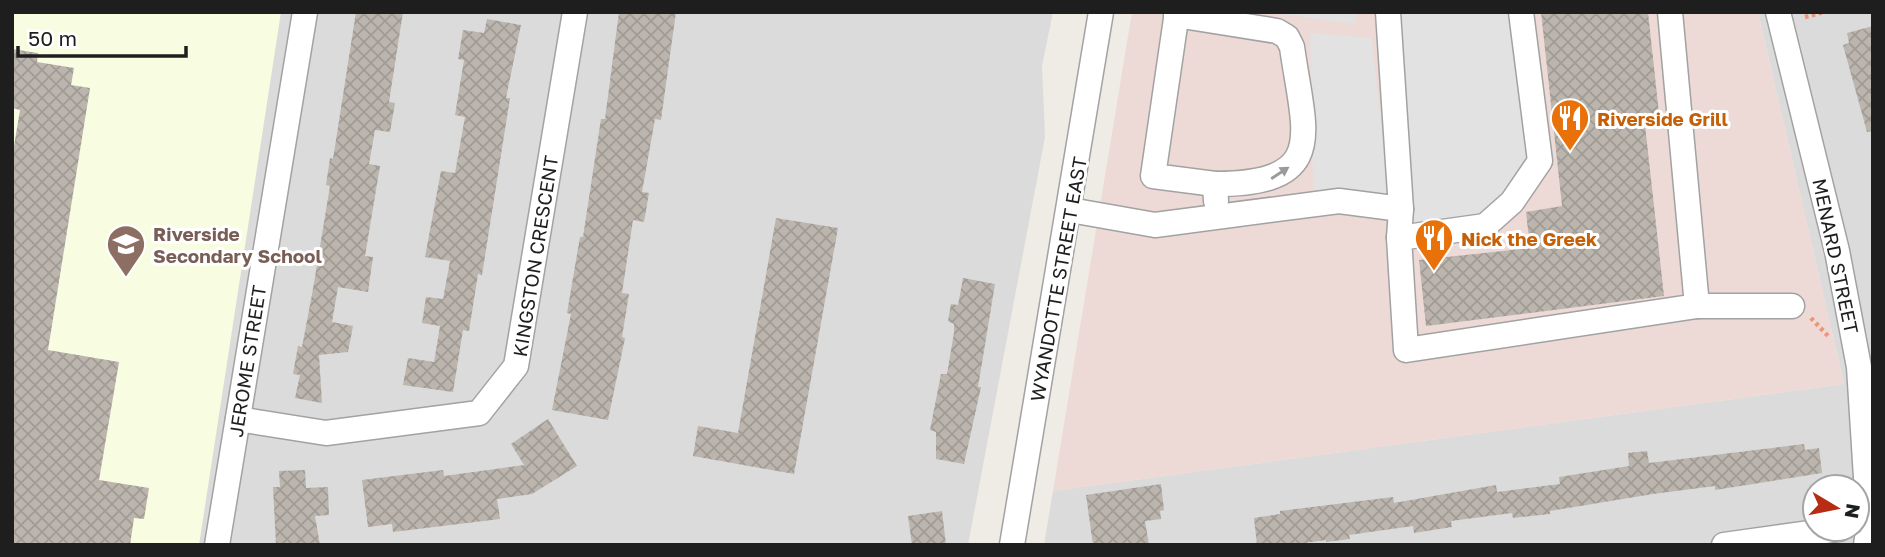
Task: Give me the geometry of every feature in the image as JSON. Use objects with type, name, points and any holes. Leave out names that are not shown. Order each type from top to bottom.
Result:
[{"type":"street","name":"JEROME STREET","points":[[217,545],[305,12]]},
{"type":"street","name":"KINGSTON CRESCENT","points":[[238,419],[326,433],[479,413],[516,366],[575,12]]},
{"type":"street","name":"WYANDOTTE STREET EAST","points":[[1012,545],[1101,12]]},
{"type":"street","points":[[1388,12],[1401,209],[1399,238],[1406,350],[1697,306],[1792,306]]},
{"type":"street","points":[[1399,238],[1485,226],[1512,202],[1540,161],[1521,12]]},
{"type":"street","points":[[1670,12],[1697,306]]},
{"type":"street","name":"MENARD STREET","points":[[1778,12],[1838,251],[1859,368],[1864,473]]},
{"type":"street","points":[[1176,14],[1277,31],[1287,37],[1292,47],[1304,135],[1296,159],[1284,173],[1269,180],[1215,184],[1153,176],[1176,14]]},
{"type":"street","points":[[1215,184],[1218,217]]},
{"type":"street","points":[[1070,210],[1156,225],[1339,201],[1401,209]]},
{"type":"street","points":[[1724,545],[1801,534]]},
{"type":"path","points":[[1805,17],[1824,12]]},
{"type":"shaded area","points":[[12,12],[1053,12],[1042,66],[1045,137],[968,545],[12,545]]},
{"type":"shaded area","name":"Riverside Secondary School","points":[[12,12],[281,12],[199,545],[12,545]]},
{"type":"shaded area","points":[[1132,12],[1758,12],[1844,384],[1053,491]]},
{"type":"shaded area","points":[[1266,12],[1355,12],[1356,24]]},
{"type":"shaded area","points":[[1374,12],[1531,12],[1548,168],[1491,243],[1402,252]]},
{"type":"shaded area","points":[[1758,12],[1873,12],[1873,545],[1044,545],[1053,491],[1844,384]]},
{"type":"shaded area","points":[[1310,33],[1371,38],[1390,195],[1313,194]]},
{"type":"building","points":[[356,12],[403,12],[389,102],[395,103],[390,132],[375,130],[369,164],[380,166],[365,256],[373,257],[368,292],[338,287],[332,322],[353,326],[348,352],[319,355],[322,403],[295,398],[300,375],[293,374],[298,346],[302,347],[313,289],[330,186],[326,185],[330,158],[333,159]]},
{"type":"building","points":[[619,12],[676,12],[661,120],[655,119],[642,192],[649,193],[644,222],[633,220],[622,293],[629,294],[622,337],[625,338],[608,420],[552,410],[571,314],[567,313],[580,237],[583,237],[601,119],[605,119]]},
{"type":"building","points":[[1541,12],[1648,12],[1660,123],[1645,125],[1664,296],[1426,326],[1419,260],[1530,248],[1526,212],[1562,206]]},
{"type":"building","points":[[487,19],[521,25],[506,98],[510,98],[482,275],[478,274],[469,331],[463,330],[453,392],[403,385],[408,358],[434,362],[440,326],[422,323],[426,297],[443,299],[450,261],[425,257],[441,171],[455,173],[465,117],[455,115],[464,60],[458,59],[463,30],[484,33]]},
{"type":"building","points":[[1873,26],[1873,131],[1867,132],[1843,45],[1849,43],[1847,33]]},
{"type":"building","points":[[12,49],[38,53],[37,62],[74,68],[71,85],[90,88],[48,350],[119,362],[99,480],[149,488],[144,519],[134,518],[130,545],[12,545],[12,158],[20,110],[12,108]]},
{"type":"building","points":[[776,218],[838,228],[794,474],[693,456],[698,426],[738,433]]},
{"type":"building","points":[[963,278],[995,284],[978,387],[981,387],[964,464],[936,459],[936,432],[930,430],[941,374],[947,374],[954,333],[954,324],[948,321],[951,304],[958,305]]},
{"type":"building","points":[[548,419],[577,466],[532,494],[497,499],[500,519],[393,532],[392,524],[368,527],[362,480],[443,470],[444,476],[524,465],[511,444]]},
{"type":"building","points":[[1804,444],[1805,450],[1819,448],[1822,473],[1801,473],[1801,476],[1715,490],[1715,486],[1653,494],[1550,511],[1550,514],[1513,518],[1512,513],[1451,521],[1452,527],[1414,533],[1413,526],[1349,535],[1350,539],[1326,542],[1257,545],[1254,518],[1280,514],[1280,511],[1393,497],[1394,503],[1496,485],[1497,492],[1560,484],[1559,477],[1629,466],[1628,453],[1647,451],[1649,463]]},
{"type":"building","points":[[305,470],[306,488],[328,487],[329,515],[315,516],[320,545],[276,545],[273,487],[280,487],[279,471]]},
{"type":"building","points":[[1161,484],[1164,510],[1160,511],[1161,519],[1145,521],[1149,545],[1093,545],[1086,495]]},
{"type":"building","points":[[942,511],[946,545],[912,545],[908,516]]},
{"type":"place","name":"Riverside Grill","points":[[1570,152]]},
{"type":"place","name":"Nick the Greek","points":[[1434,272]]},
{"type":"place","name":"Riverside Secondary School","points":[[126,278]]}]
